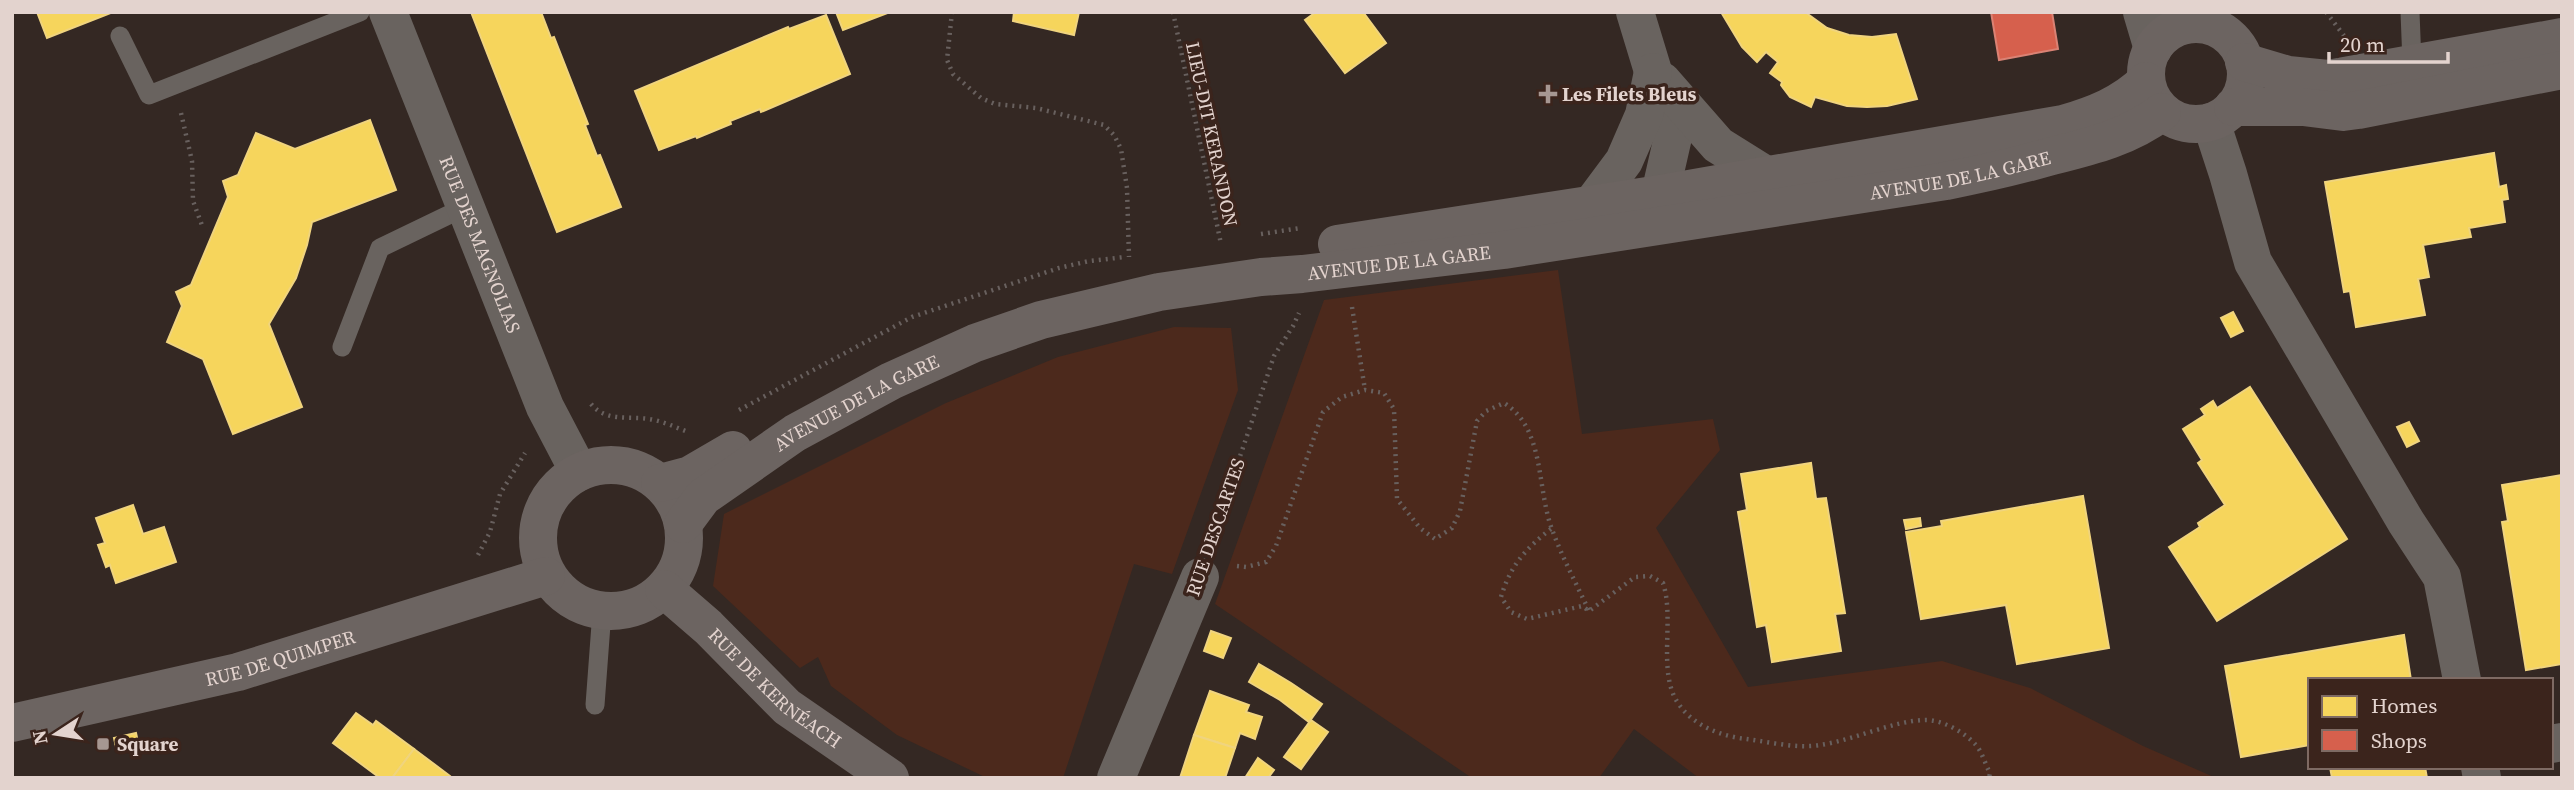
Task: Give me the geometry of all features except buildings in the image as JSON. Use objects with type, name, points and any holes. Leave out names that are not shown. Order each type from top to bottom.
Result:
[{"type":"main road","points":[[2222,115],[2244,86],[2244,62],[2237,46],[2226,34],[2210,26],[2181,19],[2166,34],[2154,81],[2185,123],[2222,115],[2303,107],[2343,112],[2358,110],[2562,70]]},
{"type":"main road","points":[[2244,62],[2288,75],[2328,79],[2562,37]]},
{"type":"main road","name":"AVENUE DE LA GARE","points":[[660,483],[690,475],[708,466],[814,401],[922,349],[987,321],[1049,301],[1225,262],[1946,181],[1999,171],[2115,139],[2145,125],[2154,81]]},
{"type":"main road","name":"AVENUE DE LA GARE","points":[[683,524],[702,497],[795,433],[891,381],[975,343],[1041,320],[1159,292],[1261,277],[1504,250],[1604,218],[1660,194],[2063,124],[2094,115],[2154,81]]},
{"type":"main road","points":[[614,465],[638,470],[660,483],[675,502],[683,524],[684,547],[677,570],[664,589],[645,604],[622,611],[602,611],[574,601],[546,576],[539,559],[541,518],[551,496],[568,479],[597,466],[614,465]]},
{"type":"main road","name":"RUE DE QUIMPER","points":[[12,723],[238,672],[546,576]]},
{"type":"main road","name":"RUE DE KERNÉACH","points":[[664,589],[708,627],[786,707],[890,778]]},
{"type":"street","name":"RUE DES MAGNOLIAS","points":[[388,12],[545,407],[579,472]]},
{"type":"street","points":[[1635,12],[1673,137],[1660,194]]},
{"type":"street","points":[[2142,12],[2154,81]]},
{"type":"street","points":[[1653,72],[1718,145],[1766,175]]},
{"type":"street","points":[[1604,218],[1644,114],[1653,72]]},
{"type":"street","points":[[2222,115],[2228,174],[2253,262],[2406,522],[2442,577],[2462,678]]},
{"type":"street","name":"RUE DESCARTES","points":[[1116,778],[1202,570]]},
{"type":"lane","points":[[120,36],[149,95],[360,12]]},
{"type":"lane","points":[[2410,12],[2412,64]]},
{"type":"lane","points":[[342,346],[380,248],[465,208]]},
{"type":"lane","points":[[595,705],[602,611]]},
{"type":"path","points":[[953,12],[947,60],[953,75],[981,98],[995,104],[1036,108],[1104,125],[1114,135],[1121,149],[1126,176],[1129,257]]},
{"type":"path","name":"LIEU-DIT KERANDON","points":[[1173,12],[1225,262]]},
{"type":"path","points":[[2326,12],[2345,38]]},
{"type":"path","points":[[175,85],[192,161],[193,201],[203,228]]},
{"type":"path","name":"RUE DESCARTES","points":[[1202,570],[1274,356],[1299,312],[1302,274]]},
{"type":"path","points":[[1351,301],[1365,390]]},
{"type":"path","points":[[1202,570],[1245,567],[1266,562],[1276,546],[1323,412],[1342,397],[1365,390],[1384,393],[1394,410],[1397,499],[1420,528],[1436,539],[1451,528],[1460,511],[1477,421],[1486,411],[1504,403],[1517,411],[1530,433],[1551,529],[1589,611]]},
{"type":"path","points":[[1551,529],[1532,543],[1507,576],[1501,597],[1511,612],[1527,619],[1582,606],[1589,611]]},
{"type":"path","points":[[1589,611],[1635,577],[1650,576],[1662,583],[1668,599],[1669,677],[1677,702],[1693,719],[1724,736],[1816,746],[1846,741],[1925,719],[1951,726],[1976,745],[1990,773],[1989,778]]},
{"type":"shaded area","points":[[1558,270],[1582,434],[1713,419],[1720,450],[1656,528],[1748,687],[1942,661],[2030,688],[2143,746],[2216,778],[1699,778],[1634,729],[1599,778],[1472,778],[1215,604],[1324,300]]},
{"type":"shaded area","points":[[1174,327],[1231,328],[1238,390],[1172,574],[1134,564],[1063,778],[987,778],[897,735],[831,686],[818,657],[800,668],[713,586],[724,514],[946,403],[1058,357]]},
{"type":"place","name":"Les Filets Bleus","points":[[1548,94]]},
{"type":"place","name":"Square","points":[[103,744]]}]
